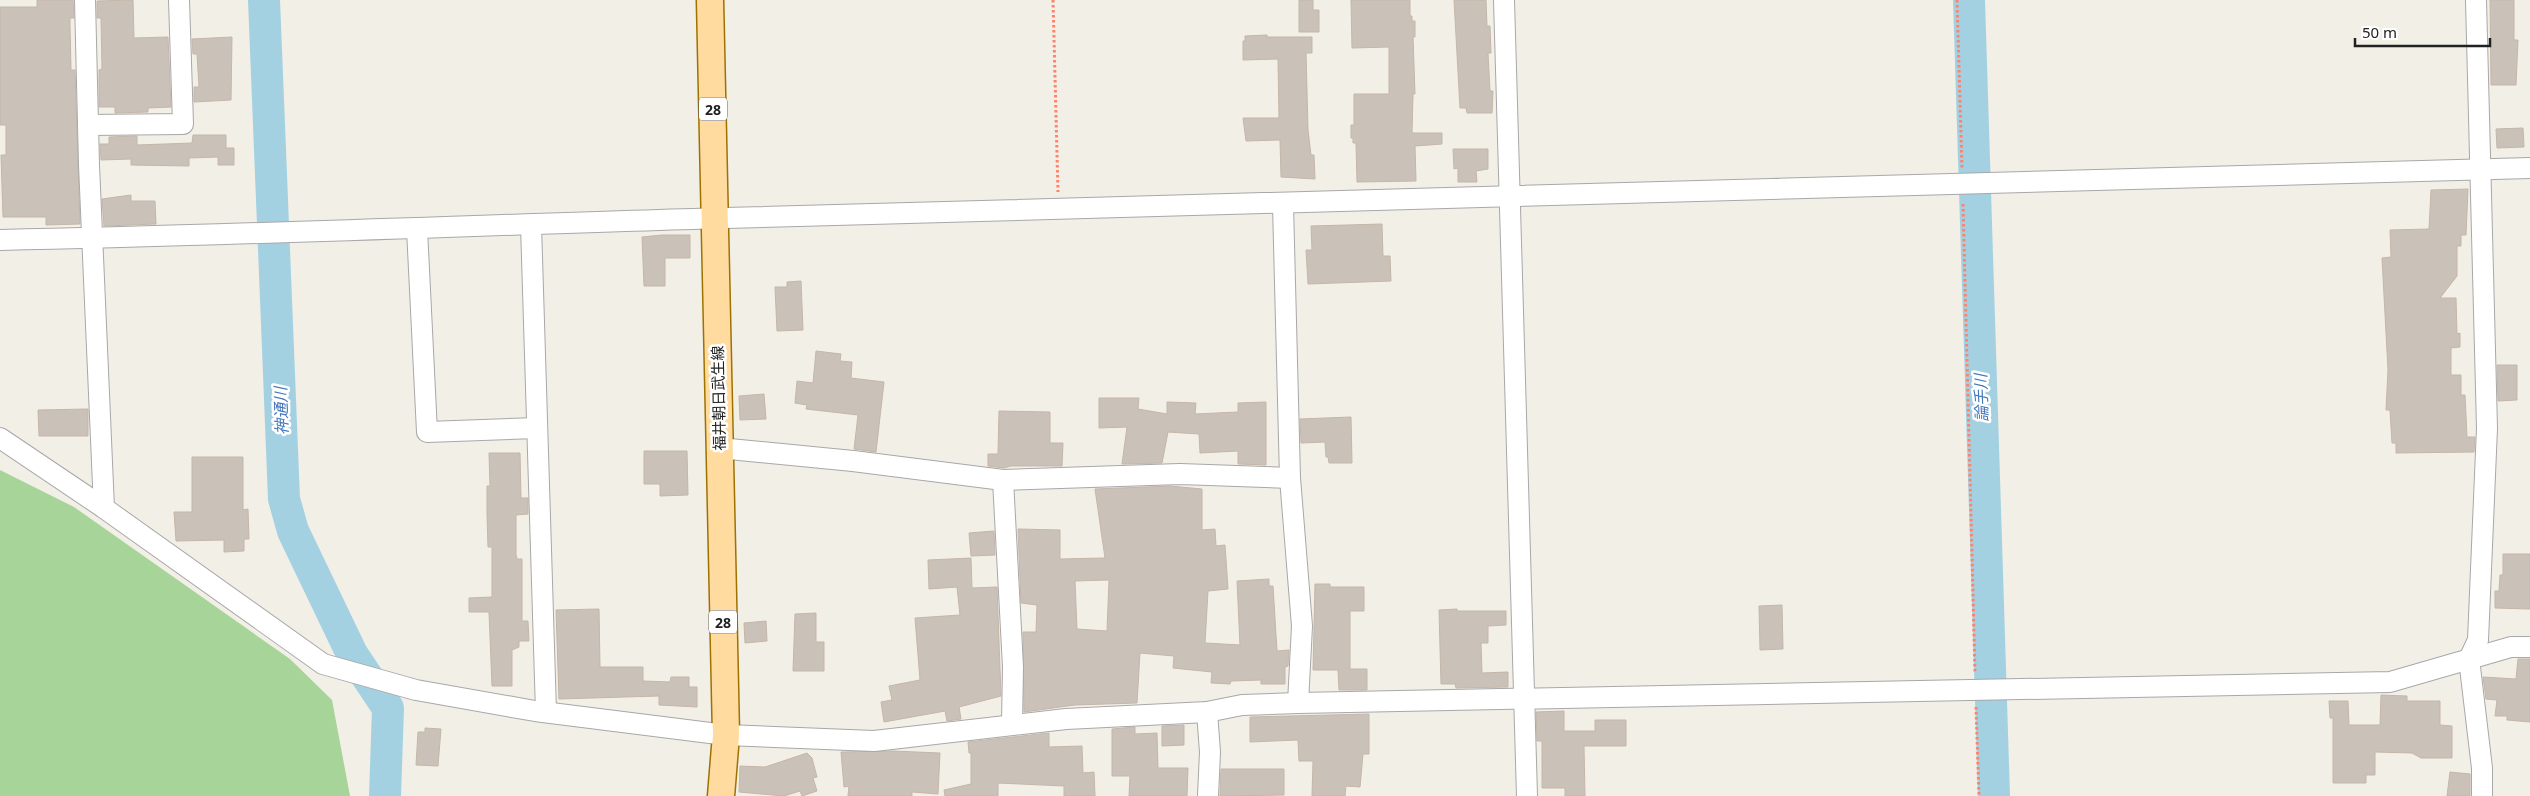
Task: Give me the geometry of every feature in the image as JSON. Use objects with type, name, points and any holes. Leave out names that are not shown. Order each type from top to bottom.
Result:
[{"type":"main road","name":"福井朝日武生線","points":[[710,0],[726,736],[721,796]]},
{"type":"street","points":[[85,0],[88,125],[104,508]]},
{"type":"street","points":[[88,125],[183,124],[179,0]]},
{"type":"street","points":[[1504,0],[1527,796]]},
{"type":"street","points":[[2476,0],[2487,428],[2478,640],[2469,659],[2482,768],[2482,796]]},
{"type":"street","points":[[0,240],[246,235],[716,219],[1509,200],[2530,168]]},
{"type":"street","points":[[1283,206],[1290,478],[1302,626],[1298,703]]},
{"type":"street","points":[[531,225],[546,712]]},
{"type":"street","points":[[417,229],[427,432],[537,428]]},
{"type":"street","points":[[0,438],[104,508],[323,664],[416,690],[546,712],[726,736],[874,741],[1066,719],[1207,712],[1242,705],[1298,703],[2390,682],[2510,648],[2530,647]]},
{"type":"street","points":[[719,448],[854,461],[1003,480],[1180,474],[1290,478]]},
{"type":"street","points":[[1003,480],[1013,667],[1012,724]]},
{"type":"street","points":[[1207,712],[1210,752],[1208,796]]},
{"type":"path","points":[[1053,0],[1060,210]]},
{"type":"path","points":[[1957,0],[1968,474],[1985,691],[1979,796]]},
{"type":"green space","points":[[0,470],[74,507],[290,659],[332,700],[350,796],[0,796]]},
{"type":"building","points":[[37,0],[73,0],[74,18],[70,18],[71,70],[75,70],[80,224],[46,225],[46,217],[3,217],[1,155],[6,155],[6,125],[0,125],[0,7],[37,7]]},
{"type":"building","points":[[133,0],[134,38],[168,37],[171,107],[148,108],[148,112],[115,113],[115,107],[99,107],[99,70],[102,69],[101,18],[97,18],[97,1]]},
{"type":"building","points":[[1299,0],[1313,0],[1313,10],[1319,10],[1319,32],[1299,32]]},
{"type":"building","points":[[1351,0],[1410,0],[1410,16],[1412,16],[1412,21],[1415,21],[1415,37],[1413,37],[1415,94],[1413,94],[1412,133],[1442,133],[1442,144],[1415,146],[1416,181],[1357,182],[1356,143],[1353,143],[1353,138],[1351,138],[1351,125],[1354,125],[1354,94],[1389,94],[1389,47],[1352,48]]},
{"type":"building","points":[[1454,0],[1486,0],[1487,26],[1490,26],[1491,53],[1488,53],[1490,91],[1493,91],[1492,113],[1467,113],[1466,108],[1460,108]]},
{"type":"building","points":[[2490,0],[2514,0],[2514,40],[2518,40],[2516,85],[2491,85]]},
{"type":"building","points":[[1267,35],[1267,37],[1312,37],[1312,53],[1306,53],[1308,130],[1311,155],[1314,155],[1315,179],[1281,177],[1280,140],[1246,141],[1243,118],[1279,118],[1278,59],[1243,60],[1243,41],[1245,41],[1245,36]]},
{"type":"building","points":[[232,37],[231,100],[194,102],[194,87],[199,87],[197,54],[193,54],[192,39]]},
{"type":"building","points":[[2523,128],[2524,147],[2497,148],[2496,129]]},
{"type":"building","points":[[193,135],[226,135],[226,148],[234,148],[234,165],[218,165],[218,157],[189,158],[189,166],[131,165],[131,159],[101,160],[100,144],[109,144],[109,137],[137,136],[137,145],[192,143]]},
{"type":"building","points":[[1453,149],[1488,149],[1488,169],[1476,171],[1477,182],[1458,182],[1458,168],[1454,169]]},
{"type":"building","points":[[2468,189],[2466,235],[2461,235],[2461,246],[2457,246],[2457,276],[2440,298],[2456,298],[2457,334],[2460,333],[2460,347],[2451,348],[2451,375],[2461,375],[2461,395],[2465,395],[2467,437],[2475,437],[2474,452],[2396,453],[2396,443],[2392,443],[2390,410],[2386,410],[2388,370],[2382,258],[2391,257],[2390,230],[2429,229],[2431,190]]},
{"type":"building","points":[[131,195],[131,201],[155,201],[156,224],[104,226],[102,199]]},
{"type":"building","points":[[1382,224],[1383,256],[1390,256],[1391,281],[1308,284],[1306,250],[1312,250],[1311,226]]},
{"type":"building","points":[[690,235],[690,258],[665,258],[665,286],[644,286],[642,237]]},
{"type":"building","points":[[801,281],[803,330],[777,331],[775,287],[787,287],[787,282]]},
{"type":"building","points":[[816,351],[841,354],[840,361],[852,362],[851,378],[884,382],[876,452],[854,449],[858,415],[806,409],[807,405],[795,403],[797,381],[813,383]]},
{"type":"building","points":[[2497,365],[2517,365],[2517,400],[2498,401]]},
{"type":"building","points":[[764,394],[766,419],[740,420],[739,396]]},
{"type":"building","points":[[1099,398],[1139,398],[1138,409],[1167,414],[1167,402],[1196,403],[1195,414],[1238,412],[1238,403],[1266,402],[1266,465],[1238,464],[1238,451],[1200,453],[1199,434],[1168,432],[1162,463],[1122,464],[1127,427],[1099,428]]},
{"type":"building","points":[[88,409],[88,436],[39,436],[38,410]]},
{"type":"building","points":[[999,411],[1050,412],[1050,443],[1063,443],[1062,466],[1011,466],[1004,468],[988,466],[988,454],[998,454]]},
{"type":"building","points":[[1351,417],[1352,463],[1329,463],[1328,457],[1326,457],[1325,442],[1301,443],[1300,419]]},
{"type":"building","points":[[644,451],[687,451],[688,495],[660,496],[660,484],[644,484]]},
{"type":"building","points":[[489,453],[520,453],[521,498],[528,498],[528,514],[516,515],[516,555],[517,559],[522,559],[522,621],[528,621],[529,641],[519,641],[519,647],[512,650],[512,686],[492,686],[489,612],[469,612],[469,598],[492,597],[492,547],[488,547],[487,515],[487,486],[490,486]]},
{"type":"building","points":[[192,457],[243,457],[243,510],[248,509],[249,539],[244,539],[244,551],[224,552],[224,540],[176,541],[174,512],[192,512]]},
{"type":"building","points":[[1170,486],[1202,489],[1202,530],[1215,529],[1216,546],[1225,545],[1228,589],[1208,591],[1205,643],[1240,645],[1237,581],[1269,579],[1269,586],[1273,586],[1277,651],[1289,650],[1288,666],[1285,667],[1285,684],[1261,684],[1261,680],[1231,681],[1230,684],[1211,683],[1212,672],[1173,668],[1174,656],[1140,653],[1137,703],[1075,705],[1024,712],[1023,632],[1036,632],[1037,605],[1021,603],[1018,529],[1060,530],[1060,559],[1105,558],[1095,489]],"holes":[[[1109,580],[1107,631],[1077,629],[1075,581]]]},
{"type":"building","points":[[994,531],[995,555],[971,556],[969,533]]},
{"type":"building","points":[[2503,554],[2530,554],[2530,609],[2495,608],[2495,591],[2499,591],[2500,575],[2503,575]]},
{"type":"building","points":[[971,558],[972,588],[997,587],[1001,696],[959,707],[961,719],[947,721],[945,711],[884,722],[881,702],[892,700],[889,686],[920,680],[915,618],[960,615],[957,587],[929,589],[928,560]]},
{"type":"building","points":[[1315,584],[1330,584],[1330,587],[1364,587],[1364,611],[1350,611],[1350,669],[1367,669],[1367,690],[1339,690],[1338,670],[1313,670]]},
{"type":"building","points":[[1782,605],[1783,649],[1760,650],[1759,606]]},
{"type":"building","points":[[599,609],[600,667],[643,667],[643,681],[670,682],[671,677],[689,677],[689,687],[697,687],[697,707],[659,705],[659,696],[559,699],[556,610]]},
{"type":"building","points":[[1457,609],[1457,611],[1506,611],[1506,625],[1488,626],[1488,643],[1481,643],[1482,673],[1508,672],[1508,687],[1456,688],[1455,684],[1441,684],[1439,610]]},
{"type":"building","points":[[816,613],[816,642],[824,642],[824,671],[793,671],[795,614]]},
{"type":"building","points":[[766,621],[767,641],[745,643],[744,623]]},
{"type":"building","points":[[2518,659],[2530,659],[2530,722],[2507,720],[2507,716],[2495,716],[2497,700],[2486,699],[2483,677],[2516,679]]},
{"type":"building","points":[[2381,695],[2407,696],[2407,701],[2440,701],[2440,725],[2452,726],[2452,758],[2421,758],[2412,753],[2375,752],[2375,775],[2366,775],[2366,783],[2333,783],[2333,718],[2330,718],[2329,701],[2348,701],[2349,725],[2380,725]]},
{"type":"building","points":[[1564,711],[1564,731],[1595,731],[1595,720],[1626,720],[1626,746],[1584,746],[1585,796],[1565,796],[1565,788],[1542,788],[1542,741],[1537,741],[1536,712]]},
{"type":"building","points":[[1369,714],[1369,754],[1363,754],[1360,787],[1346,786],[1345,796],[1312,796],[1313,761],[1299,761],[1298,740],[1250,742],[1250,717]]},
{"type":"building","points":[[1184,725],[1184,745],[1162,746],[1162,726]]},
{"type":"building","points":[[1135,727],[1135,734],[1157,733],[1158,768],[1188,768],[1187,796],[1129,796],[1130,776],[1112,776],[1112,729]]},
{"type":"building","points":[[425,728],[441,729],[438,766],[416,765],[418,732],[425,732]]},
{"type":"building","points":[[1049,733],[1049,747],[1082,746],[1083,773],[1094,772],[1095,796],[1064,796],[1064,786],[998,783],[998,796],[945,796],[944,790],[971,784],[971,753],[969,753],[968,742]]},
{"type":"building","points":[[893,751],[940,753],[938,794],[912,792],[912,796],[848,796],[849,786],[844,787],[841,752]]},
{"type":"building","points":[[807,753],[812,758],[817,777],[813,778],[817,791],[802,796],[800,791],[784,796],[739,792],[740,766],[765,767]]},
{"type":"building","points":[[1221,769],[1284,769],[1284,795],[1220,796]]},
{"type":"building","points":[[2450,772],[2470,774],[2470,796],[2447,796]]},
{"type":"waterway","name":"神通川","points":[[264,0],[284,499],[293,531],[352,654],[388,708],[385,796]]},
{"type":"waterway","name":"論手川","points":[[1969,0],[1994,796]]}]
